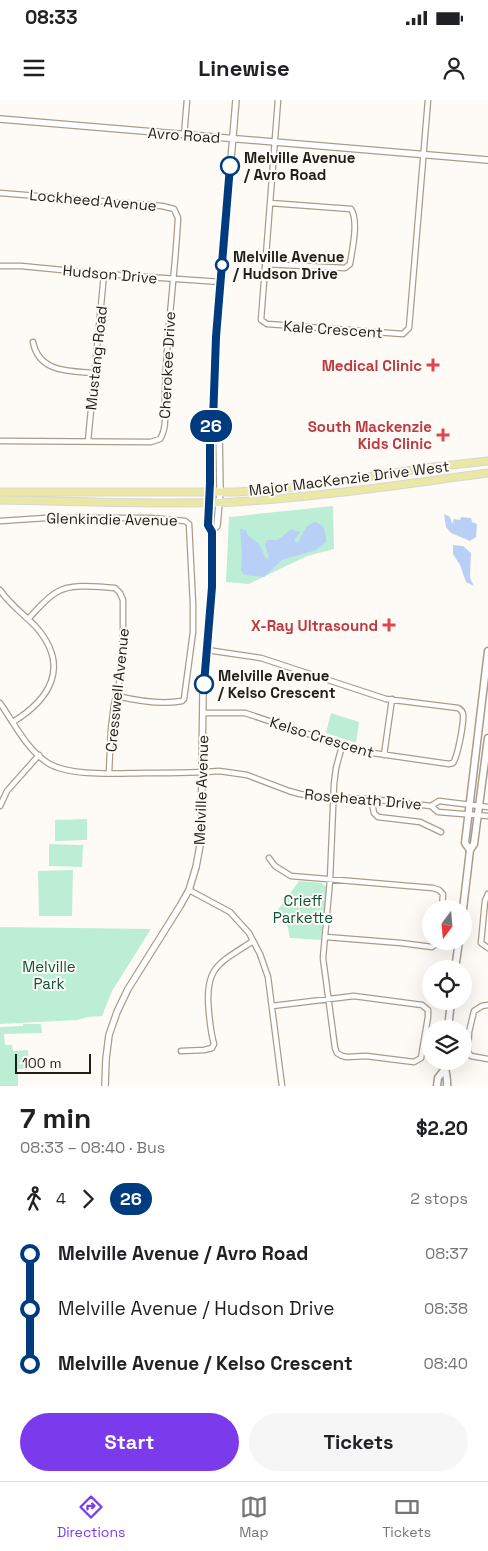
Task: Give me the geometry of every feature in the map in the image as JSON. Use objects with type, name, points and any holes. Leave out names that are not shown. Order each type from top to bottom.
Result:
[{"type":"main road","name":"Major MacKenzie Drive West","points":[[0,492],[220,492],[299,487],[433,467],[488,461]]},
{"type":"main road","name":"Major MacKenzie Drive West","points":[[0,500],[219,502],[297,497],[488,473]]},
{"type":"main road","points":[[470,850],[465,843],[488,651]]},
{"type":"main road","points":[[464,900],[470,850],[474,844],[480,806],[488,738]]},
{"type":"main road","points":[[437,1086],[438,1078],[444,1070]]},
{"type":"main road","points":[[444,1070],[447,1086]]},
{"type":"street","points":[[184,136],[187,100]]},
{"type":"street","name":"Melville Avenue","points":[[105,1086],[109,1035],[117,1012],[128,989],[189,890],[201,840],[203,692],[213,582],[212,532],[208,525],[210,431],[213,421],[215,344],[236,100]]},
{"type":"street","name":"Kale Crescent","points":[[278,100],[261,320],[267,324],[403,334],[409,328],[423,155]]},
{"type":"street","points":[[423,155],[428,100]]},
{"type":"street","name":"Avro Road","points":[[0,120],[488,160]]},
{"type":"street","name":"Lockheed Avenue","points":[[0,193],[162,206],[174,209],[178,218],[172,279]]},
{"type":"street","points":[[265,264],[345,268],[350,264],[354,231],[355,214],[352,209],[270,203]]},
{"type":"street","name":"Hudson Drive","points":[[0,266],[21,266],[221,282]]},
{"type":"street","name":"Mustang Road","points":[[88,441],[104,274]]},
{"type":"street","name":"Cherokee Drive","points":[[0,441],[150,442],[157,441],[162,437],[165,424],[165,377],[172,279]]},
{"type":"street","points":[[33,342],[43,362],[54,368],[95,373]]},
{"type":"street","name":"Melville Avenue","points":[[212,532],[217,526],[220,492],[219,429],[213,421]]},
{"type":"street","name":"Glenkindie Avenue","points":[[0,521],[39,518],[152,518],[185,521],[190,524],[193,632],[184,699],[176,702],[151,702],[117,696]]},
{"type":"street","name":"Cresswell Avenue","points":[[28,619],[51,596],[64,590],[94,587],[118,589],[120,592],[123,600],[124,633],[122,671],[112,722],[109,773]]},
{"type":"street","points":[[0,590],[38,629],[51,649],[53,656],[53,674],[50,685],[33,708],[13,722]]},
{"type":"street","name":"Kelso Crescent","points":[[203,713],[245,713],[359,751],[440,763],[453,762],[457,756],[463,717],[458,708],[386,699],[261,658],[207,650]]},
{"type":"street","points":[[384,755],[392,699]]},
{"type":"street","name":"Roseheath Drive","points":[[0,703],[22,737],[38,755],[48,763],[71,771],[109,773],[219,771],[247,775],[289,791],[321,797],[371,799],[431,806],[438,812],[488,816]]},
{"type":"street","points":[[272,1006],[329,998],[354,996],[422,1005],[428,1010],[428,1018],[421,1058],[414,1062],[366,1056],[347,1057],[339,1054],[335,1048],[329,998],[323,958],[330,880],[336,768],[342,746]]},
{"type":"street","points":[[0,806],[7,791],[38,755]]},
{"type":"street","points":[[371,799],[374,813],[378,817],[420,822],[441,832]]},
{"type":"street","name":"Roseheath Drive","points":[[431,806],[439,801],[488,807]]},
{"type":"street","points":[[269,858],[275,866],[292,876],[433,888],[439,890],[442,894],[442,900]]},
{"type":"street","points":[[189,890],[230,912],[243,926],[266,966],[282,1086]]},
{"type":"street","points":[[488,894],[485,901],[481,943],[488,948]]},
{"type":"street","points":[[326,937],[422,946]]},
{"type":"street","points":[[181,1051],[212,1048],[214,1044],[208,1000],[210,978],[218,965],[253,941]]},
{"type":"street","points":[[488,1005],[474,1011],[469,1032],[468,1052],[471,1056],[488,1059]]},
{"type":"green space","points":[[333,506],[334,549],[307,556],[249,584],[226,582],[229,517]]},
{"type":"green space","points":[[331,713],[359,722],[356,743],[326,733]]},
{"type":"green space","points":[[87,819],[87,840],[55,841],[55,820]]},
{"type":"green space","points":[[49,844],[83,845],[82,867],[49,866]]},
{"type":"green space","points":[[73,870],[72,916],[39,916],[38,871]]},
{"type":"green space","name":"Crieff Parkette","points":[[299,881],[322,883],[326,887],[321,940],[290,938],[287,924],[277,911]]},
{"type":"green space","name":"Melville Park","points":[[0,927],[151,929],[112,991],[102,1016],[77,1020],[0,1024]]},
{"type":"green space","points":[[23,1024],[41,1024],[42,1033],[4,1034],[5,1045],[12,1045],[13,1051],[28,1050],[29,1067],[24,1066],[24,1069],[18,1069],[18,1086],[0,1086],[0,1027],[23,1026]]},
{"type":"water","points":[[444,514],[450,517],[452,524],[454,519],[460,520],[461,517],[471,518],[472,522],[477,524],[476,537],[470,541],[451,533],[446,527]]},
{"type":"water","points":[[314,522],[323,526],[326,539],[326,542],[316,550],[282,560],[264,577],[245,575],[241,571],[240,529],[246,530],[247,534],[259,544],[266,559],[269,557],[265,545],[267,540],[278,540],[291,529],[300,532],[294,541],[298,543],[306,527]]},
{"type":"water","points":[[453,545],[463,546],[471,553],[470,578],[474,586],[466,582],[460,565],[453,554]]},
{"type":"bus line","name":"26","points":[[204,684],[213,582],[212,532],[208,525],[210,431],[213,421],[216,337],[230,166]]},
{"type":"place","name":"Melville Avenue / Avro Road","points":[[230,166]]},
{"type":"place","name":"Melville Avenue / Hudson Drive","points":[[222,265]]},
{"type":"place","name":"Medical Clinic","points":[[433,365]]},
{"type":"place","name":"South Mackenzie Kids Clinic","points":[[443,435]]},
{"type":"place","name":"X-Ray Ultrasound","points":[[389,625]]},
{"type":"place","name":"Melville Avenue / Kelso Crescent","points":[[204,684]]}]
